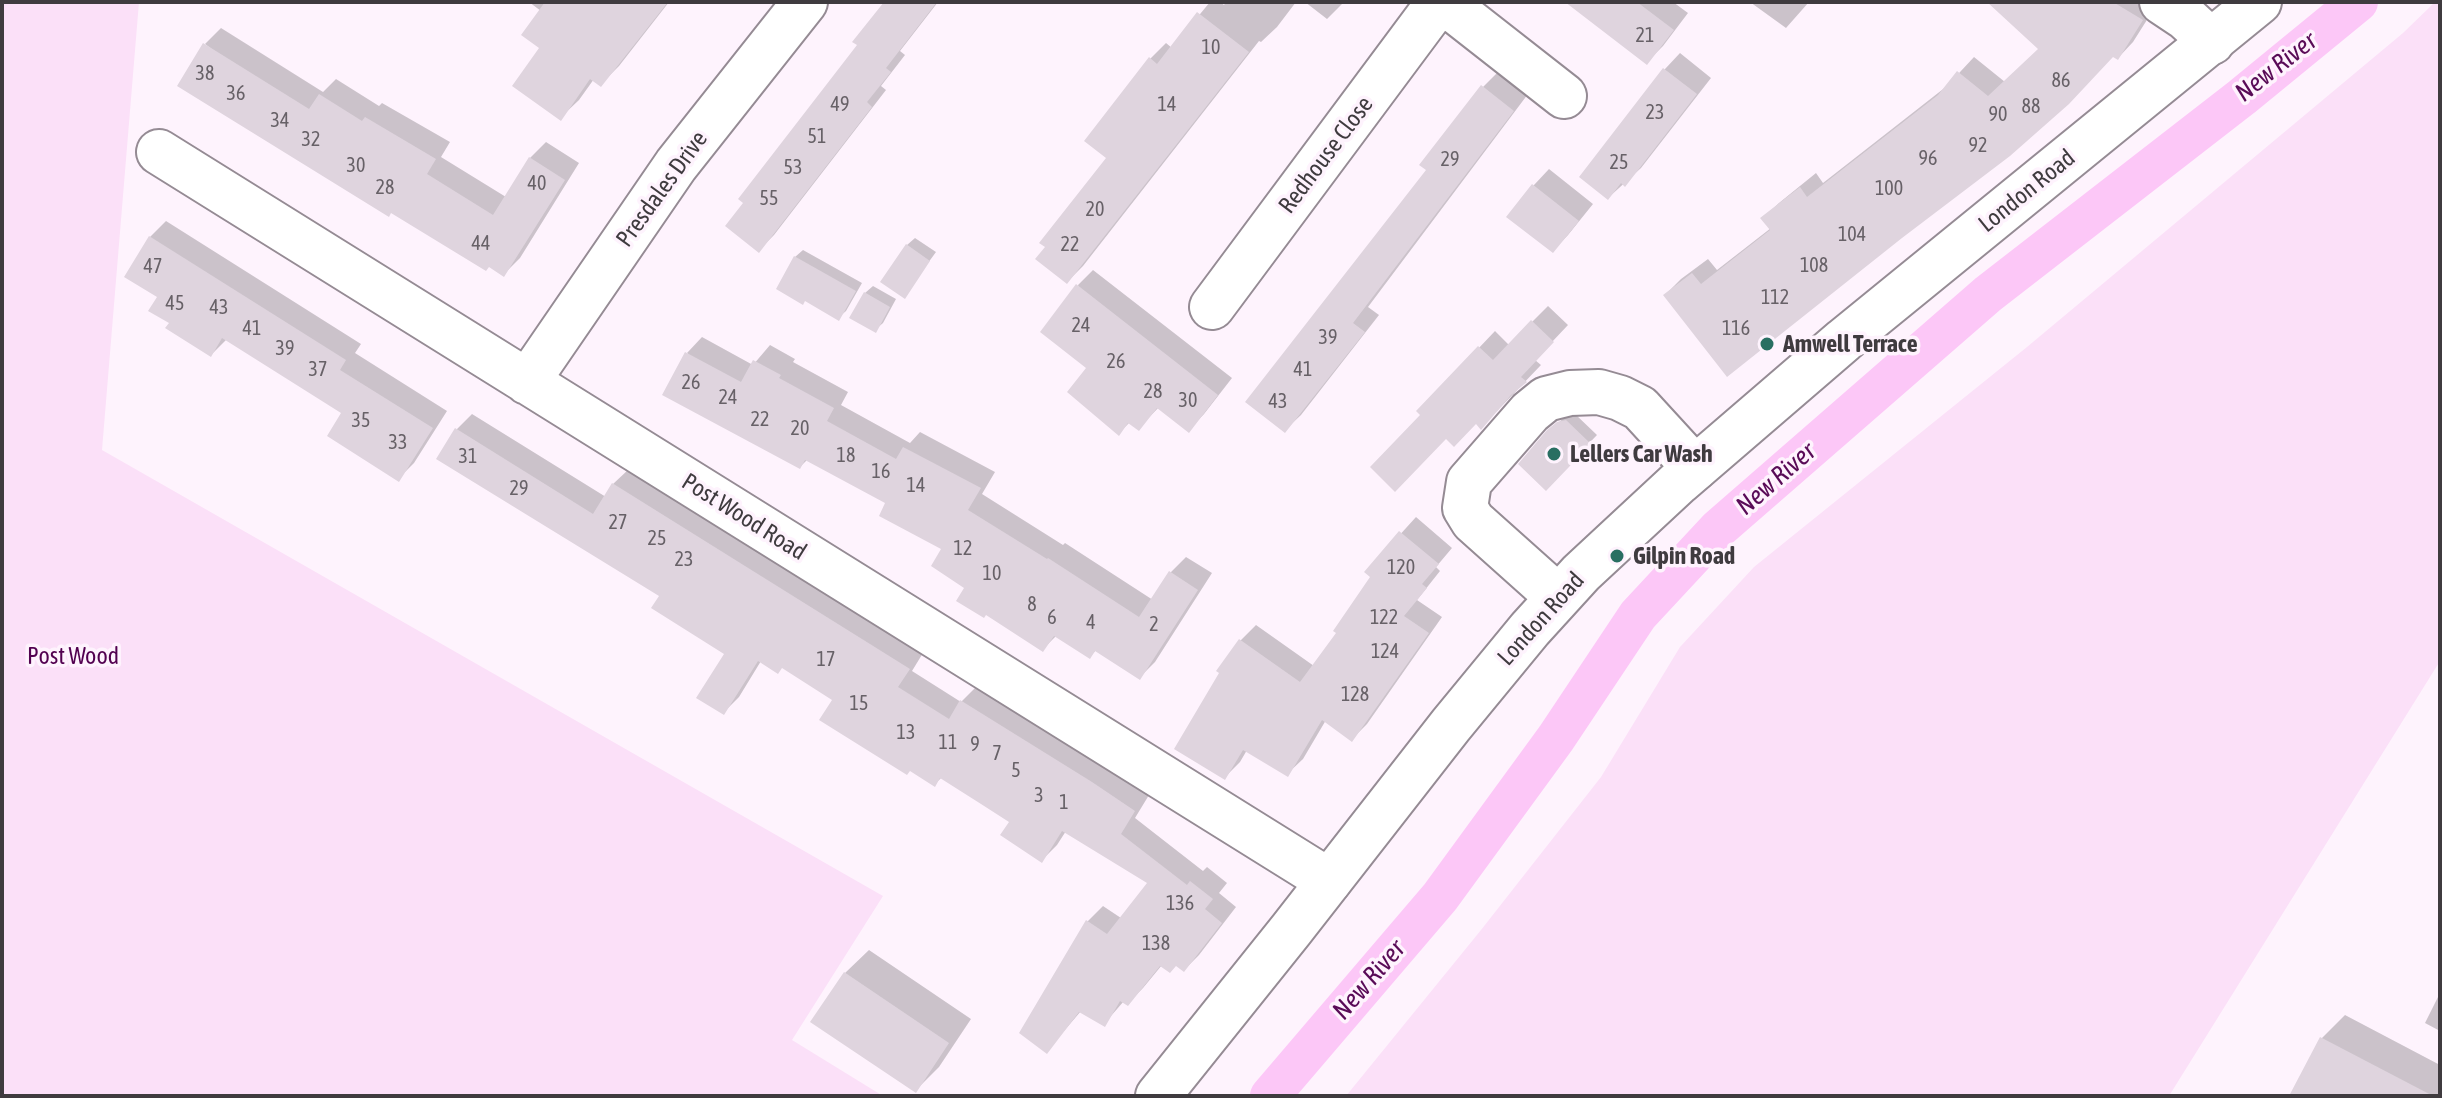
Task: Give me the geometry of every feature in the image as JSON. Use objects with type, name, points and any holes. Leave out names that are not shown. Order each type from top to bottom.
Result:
[{"type":"street","name":"Presdales Drive","points":[[527,382],[676,165],[805,2]]},
{"type":"street","name":"Redhouse Close","points":[[1212,307],[1441,2],[1564,96]]},
{"type":"street","points":[[2162,2],[2186,18],[2212,42]]},
{"type":"street","name":"London Road","points":[[1158,1096],[1451,725],[1581,573],[1695,468],[1844,340],[2259,2]]},
{"type":"street","name":"Post Wood Road","points":[[159,152],[1329,881]]},
{"type":"street","points":[[1558,597],[1473,521],[1465,508],[1469,482],[1530,412],[1546,399],[1570,393],[1599,392],[1620,398],[1640,408],[1695,468]]},
{"type":"green space","name":"Post Wood","points":[[2,2],[139,2],[102,450],[883,896],[792,1040],[883,1096],[2,1096]]},
{"type":"green space","points":[[2435,2],[2440,2],[2440,661],[2169,1096],[1346,1096],[1601,777],[1680,647],[1754,567],[2027,347],[2403,33]]},
{"type":"building","points":[[545,2],[668,2],[601,87],[590,79],[561,121],[512,86],[539,48],[521,35]]},
{"type":"building","points":[[884,2],[937,2],[886,68],[891,72],[867,102],[872,107],[759,253],[725,226],[743,203],[738,199],[857,45],[852,42]]},
{"type":"building","points":[[1565,2],[1637,2],[1674,30],[1647,65]]},
{"type":"building","points":[[1987,2],[2113,2],[2143,20],[2118,60],[2113,57],[2069,104],[2010,156],[1727,377],[1663,295],[1692,273],[1701,284],[1770,230],[1760,218],[1800,187],[1807,197],[1938,95],[1957,71],[1988,96],[2038,49]]},
{"type":"building","points":[[1197,12],[1249,52],[1067,284],[1035,259],[1045,247],[1039,243],[1106,158],[1084,141],[1149,57],[1157,64]]},
{"type":"building","points":[[203,43],[309,109],[319,94],[362,121],[365,117],[436,159],[427,174],[493,215],[529,157],[565,180],[504,277],[489,267],[486,271],[391,213],[389,217],[177,86]]},
{"type":"building","points":[[1663,68],[1697,94],[1625,187],[1621,183],[1608,200],[1579,177]]},
{"type":"building","points":[[1481,85],[1514,111],[1353,323],[1365,332],[1285,433],[1245,402],[1426,170],[1419,165]]},
{"type":"building","points":[[1532,184],[1579,221],[1553,253],[1506,217]]},
{"type":"building","points":[[149,236],[346,360],[340,370],[433,428],[399,482],[327,436],[341,413],[222,338],[211,357],[165,328],[169,323],[148,311],[157,297],[124,277]]},
{"type":"building","points":[[906,244],[930,261],[905,299],[880,282]]},
{"type":"building","points":[[794,256],[856,291],[839,321],[805,301],[803,305],[776,289]]},
{"type":"building","points":[[1076,284],[1218,395],[1189,433],[1157,408],[1139,431],[1128,423],[1119,436],[1067,392],[1086,368],[1040,332]]},
{"type":"building","points":[[864,292],[890,307],[876,333],[849,318]]},
{"type":"building","points":[[1531,320],[1554,342],[1521,377],[1527,382],[1511,395],[1481,430],[1476,424],[1454,447],[1446,439],[1395,492],[1370,467],[1420,415],[1416,411],[1478,346],[1493,360]]},
{"type":"building","points":[[685,352],[741,382],[753,360],[834,408],[827,421],[896,459],[903,447],[981,488],[968,510],[1139,617],[1169,571],[1198,590],[1140,680],[1095,651],[1090,659],[1054,636],[1043,652],[986,615],[984,618],[956,601],[964,588],[931,566],[941,549],[879,516],[885,503],[805,460],[800,469],[662,395]]},
{"type":"building","name":"Lellers Car Wash","points":[[1566,420],[1591,444],[1546,491],[1518,464],[1547,430],[1557,422]]},
{"type":"building","points":[[455,428],[593,514],[612,483],[910,669],[898,687],[949,719],[960,700],[1092,782],[1135,811],[1121,834],[1187,885],[1190,881],[1213,899],[1205,909],[1222,923],[1184,972],[1176,966],[1170,973],[1160,966],[1128,1006],[1120,1001],[1105,1027],[1079,1012],[1047,1054],[1019,1033],[1086,920],[1107,934],[1147,883],[1062,831],[1042,863],[1000,835],[1009,822],[981,804],[940,778],[935,787],[910,771],[907,775],[819,720],[832,700],[782,668],[778,674],[758,661],[724,715],[696,698],[724,654],[651,608],[659,596],[436,459]]},
{"type":"building","points":[[1399,531],[1439,564],[1422,584],[1427,588],[1404,616],[1429,633],[1352,742],[1322,720],[1288,777],[1243,750],[1225,780],[1174,749],[1219,673],[1216,671],[1239,639],[1300,682],[1336,633],[1333,631],[1370,577],[1364,572]]},
{"type":"building","points":[[844,972],[949,1043],[916,1093],[810,1022]]},
{"type":"building","points":[[2320,1037],[2433,1096],[2289,1096]]},
{"type":"waterway","name":"New River","points":[[1270,1096],[1440,897],[1556,738],[1638,615],[1718,529],[1988,294],[2242,97],[2358,2]]},
{"type":"place","name":"Amwell Terrace","points":[[1767,344]]},
{"type":"place","name":"Lellers Car Wash","points":[[1554,454]]},
{"type":"place","name":"Gilpin Road","points":[[1617,556]]}]
